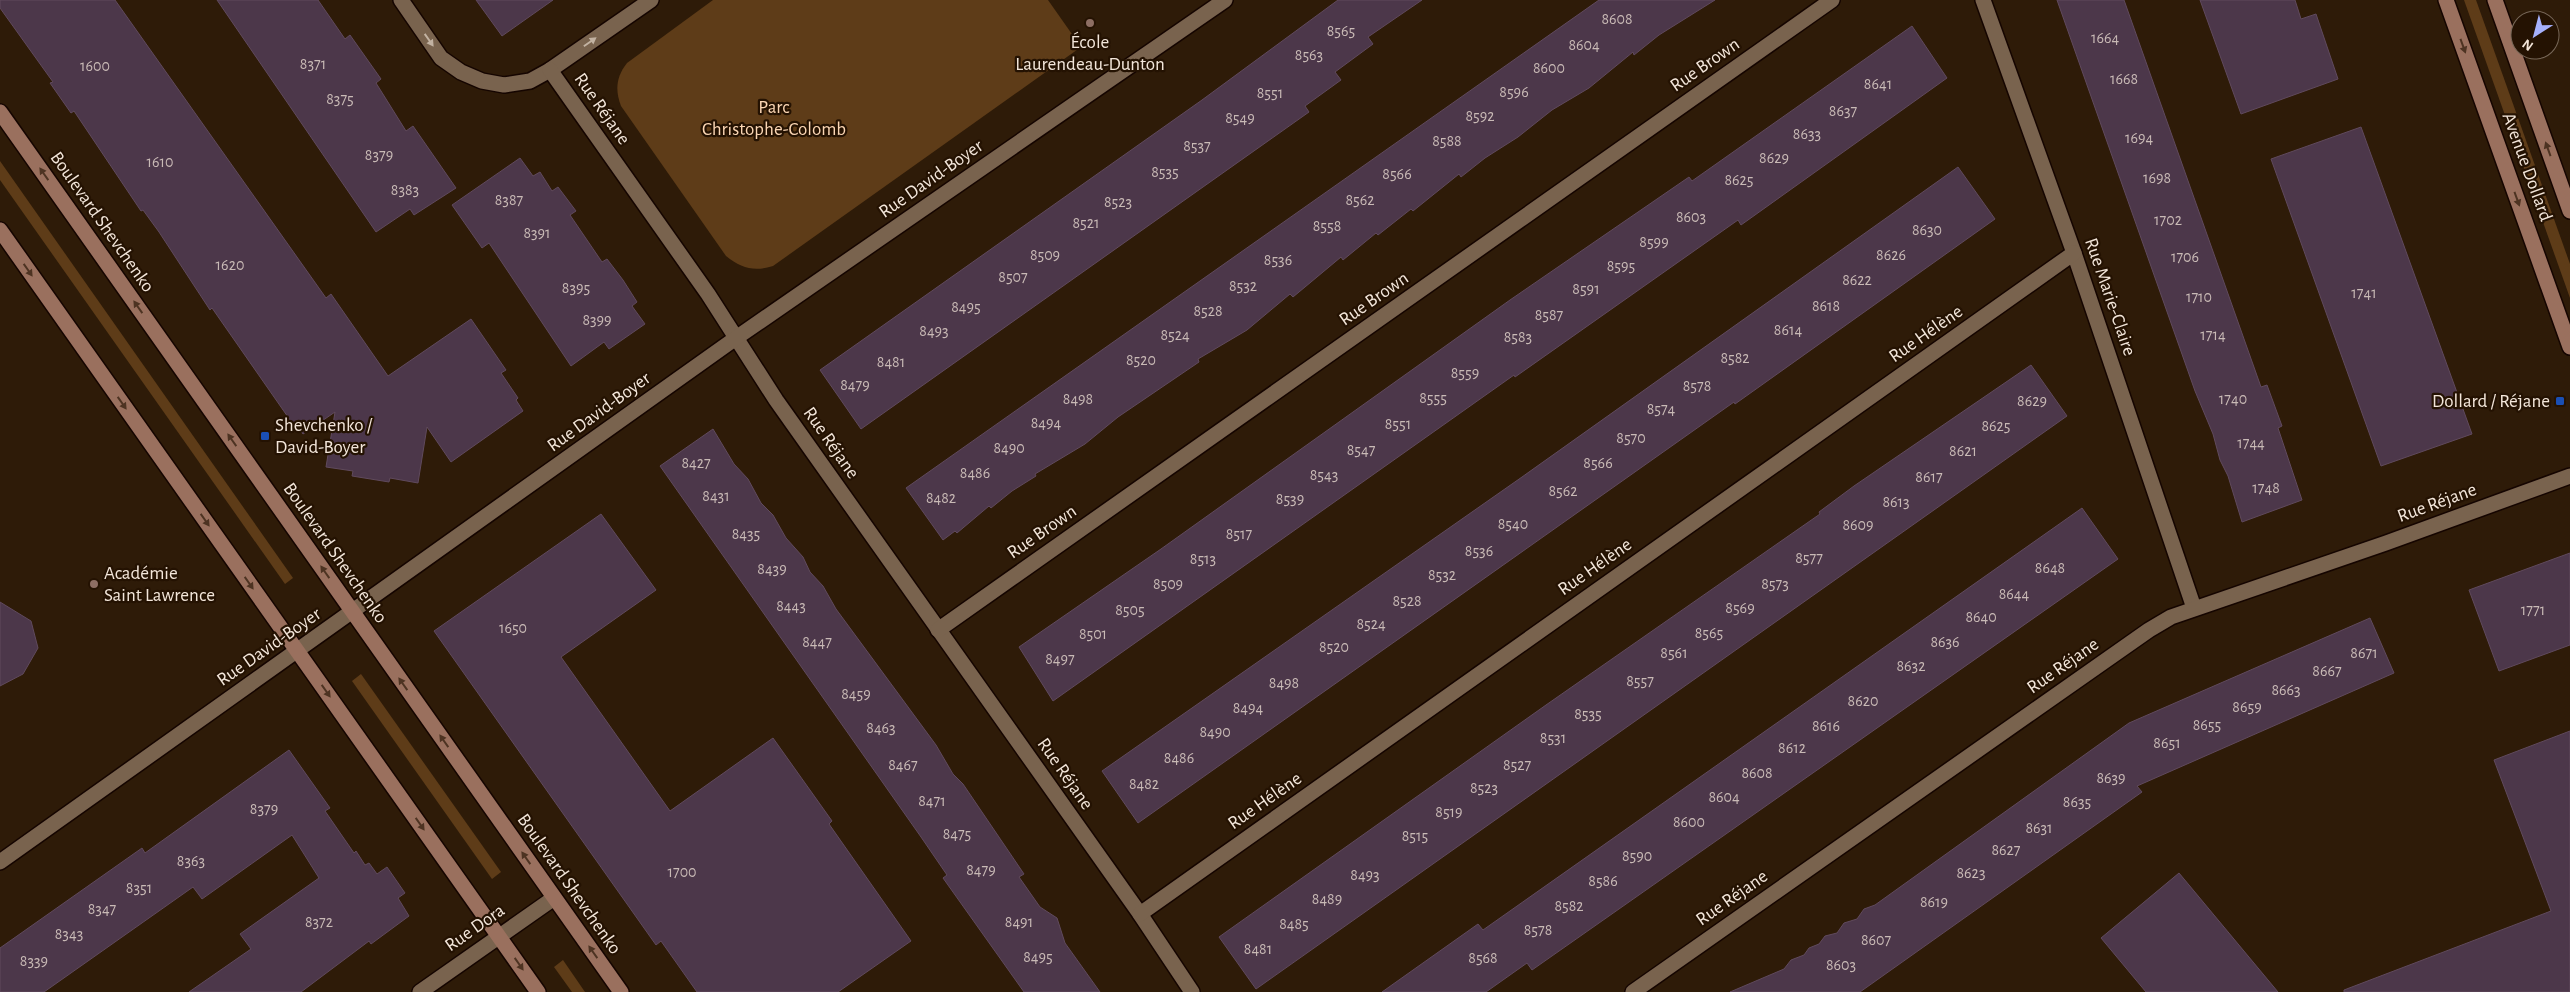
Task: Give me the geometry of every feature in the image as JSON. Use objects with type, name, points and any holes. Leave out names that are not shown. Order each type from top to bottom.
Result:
[{"type":"street","name":"Rue Réjane","points":[[401,0],[441,58],[461,72],[482,81],[504,85],[530,81],[550,70],[705,289],[764,382],[1140,914],[1192,992]]},
{"type":"street","points":[[550,70],[651,0]]},
{"type":"street","name":"Rue David-Boyer","points":[[0,862],[298,652],[736,338],[1225,0]]},
{"type":"street","name":"Rue Brown","points":[[938,630],[1832,0]]},
{"type":"street","name":"Rue Marie-Claire","points":[[1984,0],[2074,253],[2194,608]]},
{"type":"street","name":"Avenue Dollard","points":[[2446,0],[2570,347]]},
{"type":"street","name":"Avenue Dollard","points":[[2495,0],[2570,211]]},
{"type":"street","name":"Boulevard Shevchenko","points":[[0,112],[621,992]]},
{"type":"street","points":[[0,230],[538,992]]},
{"type":"street","name":"Rue Hélène","points":[[1140,914],[2074,253]]},
{"type":"street","name":"Rue Réjane","points":[[1634,992],[2149,630],[2171,617],[2386,543],[2570,476]]},
{"type":"street","name":"Rue Dora","points":[[420,992],[554,898]]},
{"type":"green space","name":"Parc Christophe-Colomb","points":[[713,0],[1048,0],[1081,47],[773,266],[754,269],[742,266],[726,256],[621,106],[617,89],[621,73],[627,63]]},
{"type":"green space","points":[[2464,0],[2476,0],[2570,264],[2570,298]]},
{"type":"green space","points":[[0,161],[293,578],[285,584],[0,180]]},
{"type":"green space","points":[[361,674],[501,872],[492,879],[352,681]]},
{"type":"green space","points":[[563,960],[585,992],[572,992],[554,967]]},
{"type":"building","points":[[0,0],[115,0],[326,298],[331,294],[388,376],[471,319],[506,370],[501,373],[518,398],[516,400],[523,411],[451,462],[427,427],[418,483],[390,478],[389,482],[352,476],[353,471],[326,467],[335,412],[303,434],[299,428],[297,430],[212,308],[210,310],[159,232],[143,210],[141,211],[74,111],[71,113],[50,83],[53,82],[0,8]]},
{"type":"building","points":[[217,0],[318,0],[345,39],[350,35],[381,79],[376,83],[406,131],[413,126],[456,188],[414,215],[410,209],[376,232]]},
{"type":"building","points":[[476,0],[553,0],[502,36]]},
{"type":"building","points":[[1338,0],[1422,0],[1368,37],[1373,44],[1335,72],[1341,80],[1305,106],[1309,112],[861,429],[820,370],[1202,100]]},
{"type":"building","points":[[1599,0],[1715,0],[1659,35],[1634,55],[1633,52],[1589,88],[1552,110],[1518,137],[1485,158],[1461,177],[1459,174],[1413,211],[1411,209],[1378,235],[1376,233],[1343,260],[1341,257],[1293,297],[1290,294],[1247,330],[1198,359],[1199,362],[1118,417],[1085,444],[1035,474],[1036,476],[1012,491],[991,508],[989,506],[957,533],[955,531],[943,540],[906,488]]},
{"type":"building","points":[[2057,0],[2124,0],[2261,387],[2267,385],[2282,426],[2278,428],[2302,500],[2242,522],[2228,476],[2220,460],[2213,434],[2195,391]]},
{"type":"building","points":[[2200,0],[2295,0],[2301,19],[2316,14],[2338,79],[2241,114]]},
{"type":"building","points":[[1912,26],[1947,78],[1741,225],[1738,220],[1515,377],[1514,375],[1053,701],[1019,647],[1161,549],[1510,300],[1689,177],[1692,181]]},
{"type":"building","points":[[2361,127],[2472,434],[2381,466],[2271,159]]},
{"type":"building","points":[[520,158],[533,176],[540,172],[552,191],[558,187],[576,211],[570,215],[602,262],[607,259],[637,302],[632,306],[645,324],[609,349],[604,342],[571,366],[489,243],[482,248],[452,205]]},
{"type":"building","points":[[1958,167],[1995,219],[1138,823],[1102,771],[1522,477]]},
{"type":"building","points":[[2031,365],[2067,416],[1256,989],[1219,937],[1546,705],[1820,514],[1819,512],[1854,486]]},
{"type":"building","points":[[713,429],[734,464],[748,479],[761,503],[773,515],[786,538],[803,557],[810,572],[823,586],[836,609],[936,745],[953,774],[963,784],[1024,874],[1019,877],[1040,907],[1057,918],[1065,943],[1100,992],[1024,992],[943,878],[947,875],[921,837],[660,466]]},
{"type":"building","points":[[2082,508],[2118,559],[1532,970],[1527,963],[1486,992],[1382,992],[1478,924],[1483,930]]},
{"type":"building","points":[[601,514],[656,590],[561,657],[670,811],[773,738],[832,821],[829,824],[911,941],[838,992],[697,992],[661,941],[656,945],[434,631]]},
{"type":"building","points":[[2570,553],[2570,645],[2499,671],[2469,590]]},
{"type":"building","points":[[0,602],[31,621],[38,648],[23,674],[0,686]]},
{"type":"building","points":[[2370,618],[2394,673],[2137,786],[2142,792],[1860,992],[1730,992],[1784,969],[1791,960],[1804,955],[1809,948],[1819,944],[1825,936],[1837,933],[1844,923],[1857,919],[1864,909],[1875,905],[2129,723]]},
{"type":"building","points":[[2570,731],[2570,992],[2344,992],[2344,990],[2551,911],[2494,760]]},
{"type":"building","points":[[289,750],[330,808],[325,811],[354,853],[356,851],[365,865],[369,863],[377,874],[387,867],[405,893],[398,898],[409,916],[371,944],[369,941],[301,992],[189,992],[251,949],[240,934],[319,878],[292,835],[202,899],[193,887],[44,992],[0,992],[0,948],[142,848],[145,853]]},
{"type":"building","points":[[2179,873],[2278,992],[2146,992],[2101,938]]},
{"type":"place","name":"École Laurendeau-Dunton","points":[[1090,23]]},
{"type":"place","name":"Dollard / Réjane","points":[[2560,401]]},
{"type":"place","name":"Shevchenko / David-Boyer","points":[[265,436]]},
{"type":"place","name":"Académie Saint Lawrence","points":[[94,584]]}]
